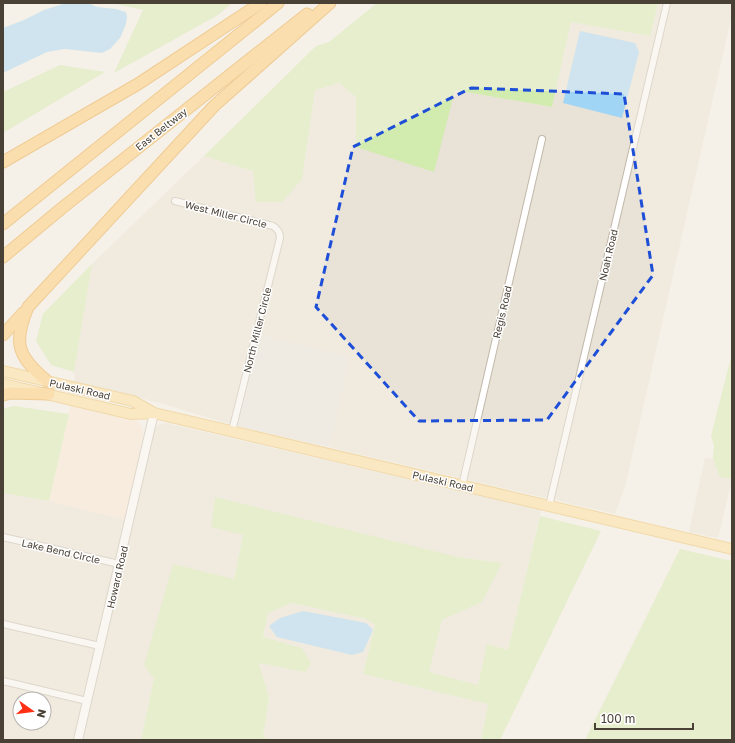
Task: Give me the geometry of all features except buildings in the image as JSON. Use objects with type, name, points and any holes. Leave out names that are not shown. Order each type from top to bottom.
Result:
[{"type":"highway","points":[[3,162],[138,84],[261,3]]},
{"type":"highway","points":[[3,224],[278,3]]},
{"type":"highway","name":"East Beltway","points":[[3,257],[321,3]]},
{"type":"highway","points":[[3,335],[214,106],[330,3]]},
{"type":"highway","points":[[28,307],[20,330],[21,350],[28,364],[47,381]]},
{"type":"highway","points":[[3,395],[10,393],[49,394]]},
{"type":"main road","name":"Pulaski Road","points":[[3,371],[133,401],[154,413]]},
{"type":"main road","name":"Pulaski Road","points":[[3,384],[130,414],[154,413],[732,548]]},
{"type":"street","name":"Noah Road","points":[[549,506],[667,3]]},
{"type":"street","name":"Regis Road","points":[[462,486],[542,139]]},
{"type":"street","name":"West Miller Circle","points":[[175,201],[274,226],[277,229]]},
{"type":"street","name":"North Miller Circle","points":[[232,431],[280,238],[280,234],[277,229]]},
{"type":"street","name":"Howard Road","points":[[78,740],[154,413]]},
{"type":"street","name":"Lake Bend Circle","points":[[3,537],[119,564]]},
{"type":"street","points":[[3,624],[100,646]]},
{"type":"street","points":[[3,681],[88,701]]},
{"type":"highlighted area","points":[[471,88],[624,94],[653,275],[547,420],[419,421],[316,307],[353,147]]},
{"type":"shaded area","points":[[658,3],[732,3],[732,14],[625,487],[615,514],[329,447],[350,357],[260,335],[237,426],[153,401],[75,383],[74,372],[92,264],[204,156],[253,171],[302,179],[315,90],[339,83],[356,97],[455,90],[552,107],[571,22],[649,36]]},
{"type":"shaded area","points":[[259,335],[350,357],[329,447],[237,426]]},
{"type":"shaded area","points":[[71,404],[130,418],[138,422],[142,428],[143,435],[127,520],[49,501]]},
{"type":"shaded area","points":[[166,423],[541,510],[508,650],[487,645],[478,685],[429,672],[442,620],[482,602],[502,563],[458,557],[243,535],[234,579],[154,678],[141,740],[82,740],[155,429],[158,425]]},
{"type":"shaded area","points":[[705,458],[713,459],[720,476],[732,479],[718,538],[689,532]]},
{"type":"shaded area","points":[[3,493],[49,501],[127,520],[76,740],[3,740]]},
{"type":"shaded area","points":[[292,603],[366,619],[375,625],[363,674],[488,704],[481,740],[276,740],[263,737],[269,698],[259,663],[305,672],[302,648],[263,637],[268,613]]},
{"type":"green space","points":[[111,3],[232,3],[218,15],[114,73],[143,10]]},
{"type":"green space","points":[[377,3],[658,3],[650,36],[571,22],[552,107],[455,90],[434,172],[356,147],[356,97],[339,83],[315,90],[302,179],[282,202],[256,202],[253,171],[204,156],[316,46],[329,42]]},
{"type":"green space","points":[[60,65],[105,72],[3,133],[3,92]]},
{"type":"green space","points":[[92,264],[74,372],[51,365],[36,341],[43,314]]},
{"type":"green space","points":[[732,353],[732,479],[720,477],[713,459],[714,446],[711,436]]},
{"type":"green space","points":[[14,406],[69,414],[49,501],[3,493],[3,409]]},
{"type":"green space","points":[[215,497],[458,557],[502,563],[482,602],[442,620],[429,672],[478,685],[487,644],[508,650],[540,516],[601,531],[500,740],[481,740],[488,704],[363,674],[375,625],[366,619],[292,603],[268,613],[263,637],[302,648],[311,664],[305,672],[259,663],[269,698],[263,737],[276,740],[141,740],[154,678],[144,665],[173,564],[234,579],[243,535],[211,527]]},
{"type":"green space","points":[[680,549],[732,561],[732,740],[585,740]]},
{"type":"water","points":[[66,3],[88,3],[97,7],[116,9],[126,12],[126,24],[120,38],[110,49],[102,53],[65,49],[47,52],[3,73],[3,28],[44,10]]},
{"type":"water","points":[[580,31],[635,43],[639,52],[622,118],[563,103]]},
{"type":"water","points":[[303,611],[366,623],[373,630],[363,652],[352,655],[277,637],[269,626],[280,618]]}]
